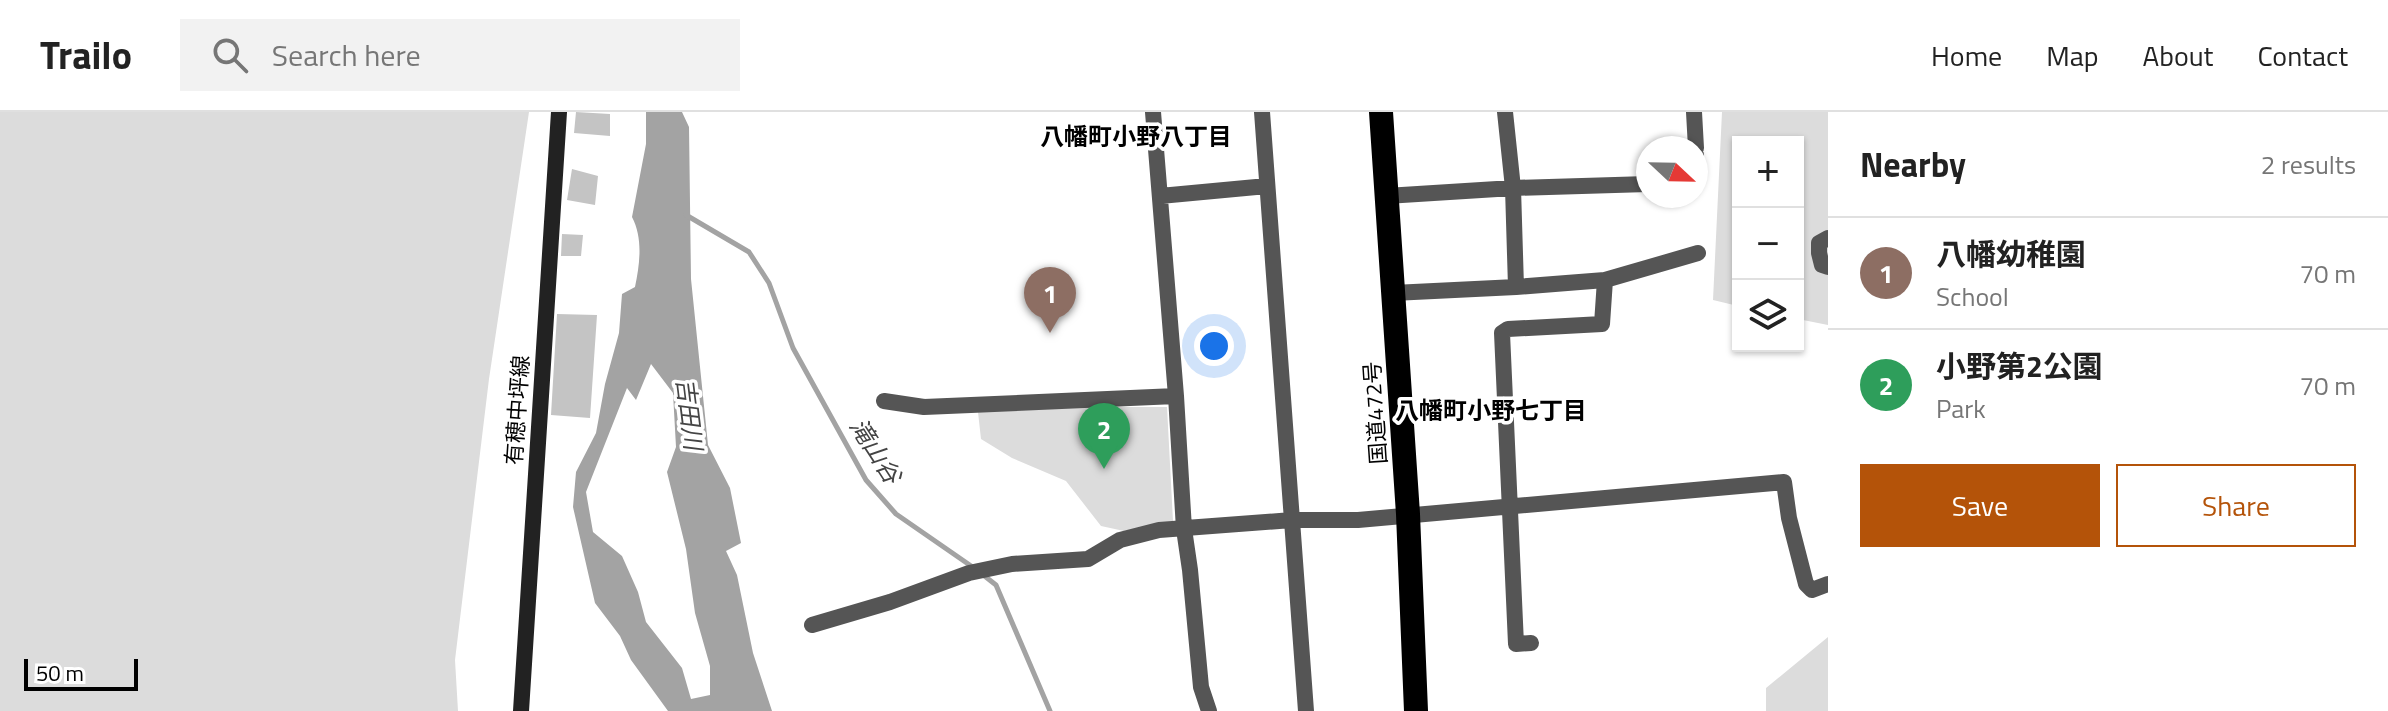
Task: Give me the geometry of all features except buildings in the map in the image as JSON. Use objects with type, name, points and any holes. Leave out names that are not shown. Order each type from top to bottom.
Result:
[{"type":"highway","name":"国道472号","points":[[1381,112],[1408,514],[1416,711]]},
{"type":"main road","name":"有穂中坪線","points":[[521,711],[559,112]]},
{"type":"street","points":[[1153,112],[1184,529],[1201,687],[1209,711]]},
{"type":"street","points":[[1262,112],[1306,711]]},
{"type":"street","points":[[1505,112],[1513,188],[1516,287]]},
{"type":"street","points":[[1694,112],[1695,136]]},
{"type":"street","points":[[1386,196],[1636,184]]},
{"type":"street","points":[[1160,196],[1267,186]]},
{"type":"street","points":[[1828,238],[1819,243],[1822,265],[1828,267]]},
{"type":"street","points":[[1393,293],[1605,280],[1698,253]]},
{"type":"street","points":[[1531,643],[1516,644],[1502,333],[1508,329],[1602,324],[1605,280]]},
{"type":"street","points":[[884,401],[924,407],[1176,396]]},
{"type":"street","points":[[812,625],[890,602],[969,573],[1012,564],[1088,559],[1120,540],[1159,530],[1292,520],[1358,520],[1784,482],[1789,518],[1806,584],[1812,590],[1828,584]]},
{"type":"shaded area","points":[[0,112],[529,112],[489,379],[455,660],[458,711],[0,711]]},
{"type":"shaded area","points":[[1722,112],[1828,112],[1828,325],[1804,320],[1804,136],[1732,136],[1732,305],[1713,300]]},
{"type":"shaded area","points":[[1076,407],[1167,407],[1173,521],[1124,531],[1101,526],[1066,481],[1012,458],[981,439],[978,412]]},
{"type":"shaded area","points":[[1828,637],[1828,711],[1766,711],[1766,688]]},
{"type":"water","name":"吉田川","points":[[646,112],[682,112],[689,127],[691,279],[708,445],[730,488],[741,543],[726,551],[737,575],[753,653],[772,711],[668,711],[595,603],[573,507],[576,472],[596,433],[619,333],[622,294],[635,287],[640,251],[632,217],[646,144]],"holes":[[[651,364],[673,393],[676,447],[667,472],[686,549],[695,613],[710,666],[710,695],[691,699],[682,668],[646,622],[638,592],[622,556],[593,532],[586,492],[627,388],[636,400]]]},
{"type":"waterway","name":"滝山谷","points":[[686,215],[749,252],[769,283],[793,348],[866,480],[896,514],[974,568]]},
{"type":"waterway","name":"滝山谷","points":[[982,574],[996,585],[1050,711]]},
{"type":"place","name":"八幡幼稚園","points":[[1050,333]]},
{"type":"place","name":"小野第2公園","points":[[1104,469]]},
{"type":"district","name":"八幡町小野八丁目","points":[[1136,137]]},
{"type":"district","name":"八幡町小野七丁目","points":[[1491,411]]}]
